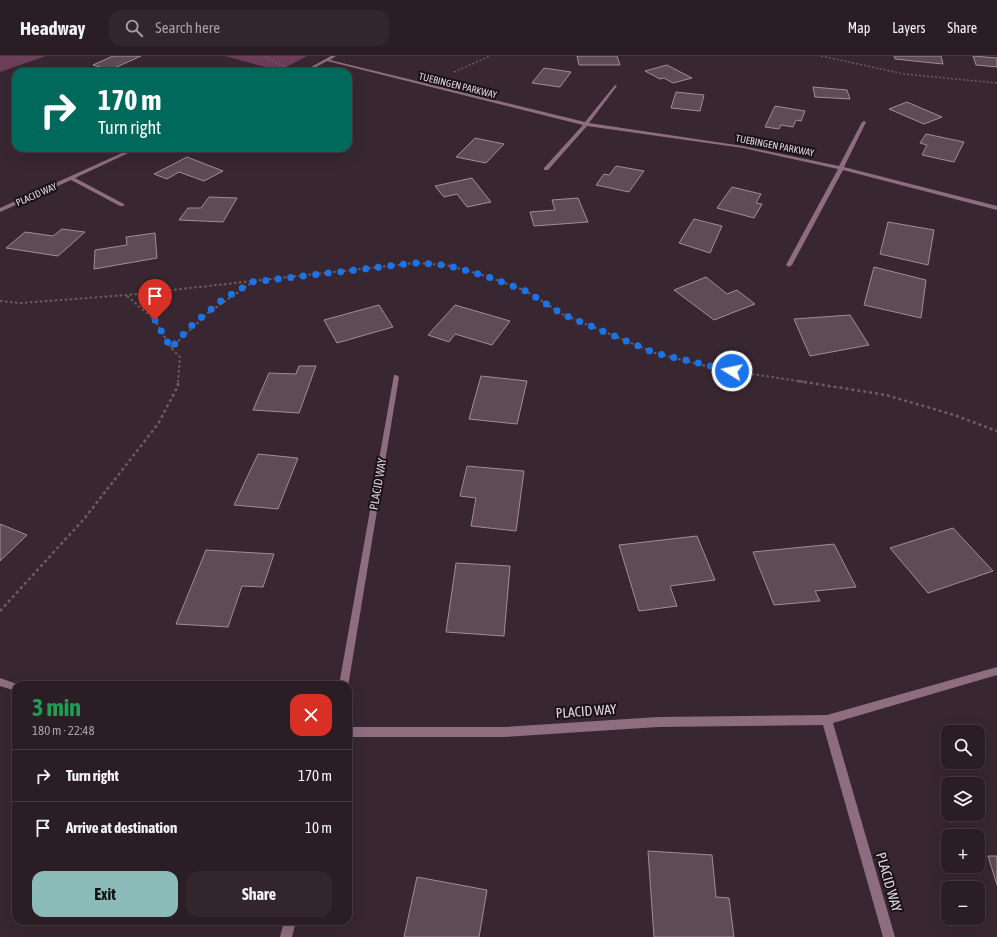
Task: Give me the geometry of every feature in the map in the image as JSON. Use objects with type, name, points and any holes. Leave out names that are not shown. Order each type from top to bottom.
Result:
[{"type":"street","points":[[311,68],[334,56]]},
{"type":"street","name":"TUEBINGEN PARKWAY","points":[[326,60],[494,103],[586,124],[743,148],[841,168],[997,208]]},
{"type":"street","points":[[546,169],[586,124],[615,86]]},
{"type":"street","points":[[789,265],[864,122]]},
{"type":"street","name":"PLACID WAY","points":[[0,210],[128,152]]},
{"type":"street","name":"PLACID WAY","points":[[72,178],[122,205]]},
{"type":"street","name":"PLACID WAY","points":[[345,681],[396,377]]},
{"type":"street","name":"PLACID WAY","points":[[352,732],[505,732],[658,722],[827,720],[997,671]]},
{"type":"street","points":[[0,682],[12,686]]},
{"type":"street","name":"PLACID WAY","points":[[827,720],[889,937]]},
{"type":"street","points":[[286,937],[289,925]]},
{"type":"path","points":[[265,56],[287,68]]},
{"type":"path","points":[[453,72],[490,56]]},
{"type":"path","points":[[821,56],[904,74],[997,83]]},
{"type":"path","points":[[0,301],[21,303],[127,295],[415,263],[446,265],[486,276],[526,291],[562,314],[655,353],[718,369],[886,395],[954,415],[997,431]]},
{"type":"path","points":[[171,348],[190,327],[222,300],[252,282]]},
{"type":"path","points":[[0,610],[84,519],[158,424],[178,386],[180,357],[171,348],[155,320],[127,295]]},
{"type":"shaded area","points":[[0,56],[46,56],[0,72]]},
{"type":"shaded area","points":[[225,56],[307,56],[285,68],[268,68]]},
{"type":"building","points":[[113,56],[141,56],[114,68],[103,68],[93,65]]},
{"type":"building","points":[[577,56],[617,56],[620,65],[579,65]]},
{"type":"building","points":[[894,56],[941,56],[943,64],[895,59]]},
{"type":"building","points":[[973,56],[997,58],[997,67],[976,65]]},
{"type":"building","points":[[667,65],[692,78],[673,83],[664,78],[660,79],[645,71]]},
{"type":"building","points":[[544,68],[571,72],[560,87],[532,83]]},
{"type":"building","points":[[813,87],[847,90],[850,99],[815,97]]},
{"type":"building","points":[[676,92],[704,95],[700,111],[671,108]]},
{"type":"building","points":[[907,102],[942,117],[924,124],[889,109]]},
{"type":"building","points":[[775,106],[805,111],[801,121],[796,120],[793,127],[781,125],[779,129],[765,127]]},
{"type":"building","points":[[926,134],[964,142],[954,162],[922,155],[927,145],[920,143]]},
{"type":"building","points":[[475,138],[504,144],[486,163],[456,157]]},
{"type":"building","points":[[187,157],[223,171],[204,181],[179,172],[167,179],[154,174]]},
{"type":"building","points":[[616,166],[644,171],[629,192],[596,185],[604,174],[609,175]]},
{"type":"building","points":[[472,178],[491,202],[467,207],[457,194],[444,197],[435,186]]},
{"type":"building","points":[[732,187],[761,194],[756,203],[762,204],[754,218],[717,208]]},
{"type":"building","points":[[209,197],[237,198],[223,222],[179,220],[188,208],[201,208]]},
{"type":"building","points":[[578,198],[588,222],[534,226],[530,212],[555,210],[552,200]]},
{"type":"building","points":[[694,219],[722,226],[710,253],[679,243]]},
{"type":"building","points":[[888,222],[934,230],[928,265],[880,254]]},
{"type":"building","points":[[62,229],[85,232],[58,256],[6,248],[25,232],[53,236]]},
{"type":"building","points":[[155,233],[157,258],[94,269],[95,250],[127,245],[126,237]]},
{"type":"building","points":[[874,267],[926,280],[921,318],[864,305]]},
{"type":"building","points":[[706,277],[727,294],[737,290],[755,304],[714,320],[674,290]]},
{"type":"building","points":[[379,305],[393,327],[337,343],[324,320]]},
{"type":"building","points":[[455,305],[510,321],[492,345],[455,334],[449,342],[428,335]]},
{"type":"building","points":[[850,315],[869,345],[810,356],[794,319]]},
{"type":"building","points":[[299,366],[316,366],[299,413],[253,410],[269,373],[296,374]]},
{"type":"building","points":[[481,376],[527,381],[517,424],[469,419]]},
{"type":"building","points":[[258,454],[298,458],[278,509],[234,505]]},
{"type":"building","points":[[467,466],[524,471],[516,531],[471,526],[476,498],[460,496]]},
{"type":"building","points":[[0,524],[27,535],[0,561]]},
{"type":"building","points":[[953,528],[993,571],[928,593],[890,548]]},
{"type":"building","points":[[697,536],[715,580],[670,586],[677,606],[639,611],[619,545]]},
{"type":"building","points":[[834,544],[856,587],[815,591],[820,601],[774,605],[753,552]]},
{"type":"building","points":[[206,550],[274,554],[263,587],[242,586],[228,627],[176,624]]},
{"type":"building","points":[[456,563],[510,566],[504,636],[446,632]]},
{"type":"building","points":[[648,851],[712,855],[716,897],[729,898],[734,937],[654,937]]},
{"type":"building","points":[[988,856],[997,856],[997,885]]},
{"type":"building","points":[[417,877],[487,890],[479,937],[404,937]]},
{"type":"route","points":[[155,320],[171,348],[190,327],[222,300],[252,282],[314,276],[374,267],[415,263],[446,265],[486,276],[526,291],[562,314],[655,353],[718,369],[732,371]]}]
